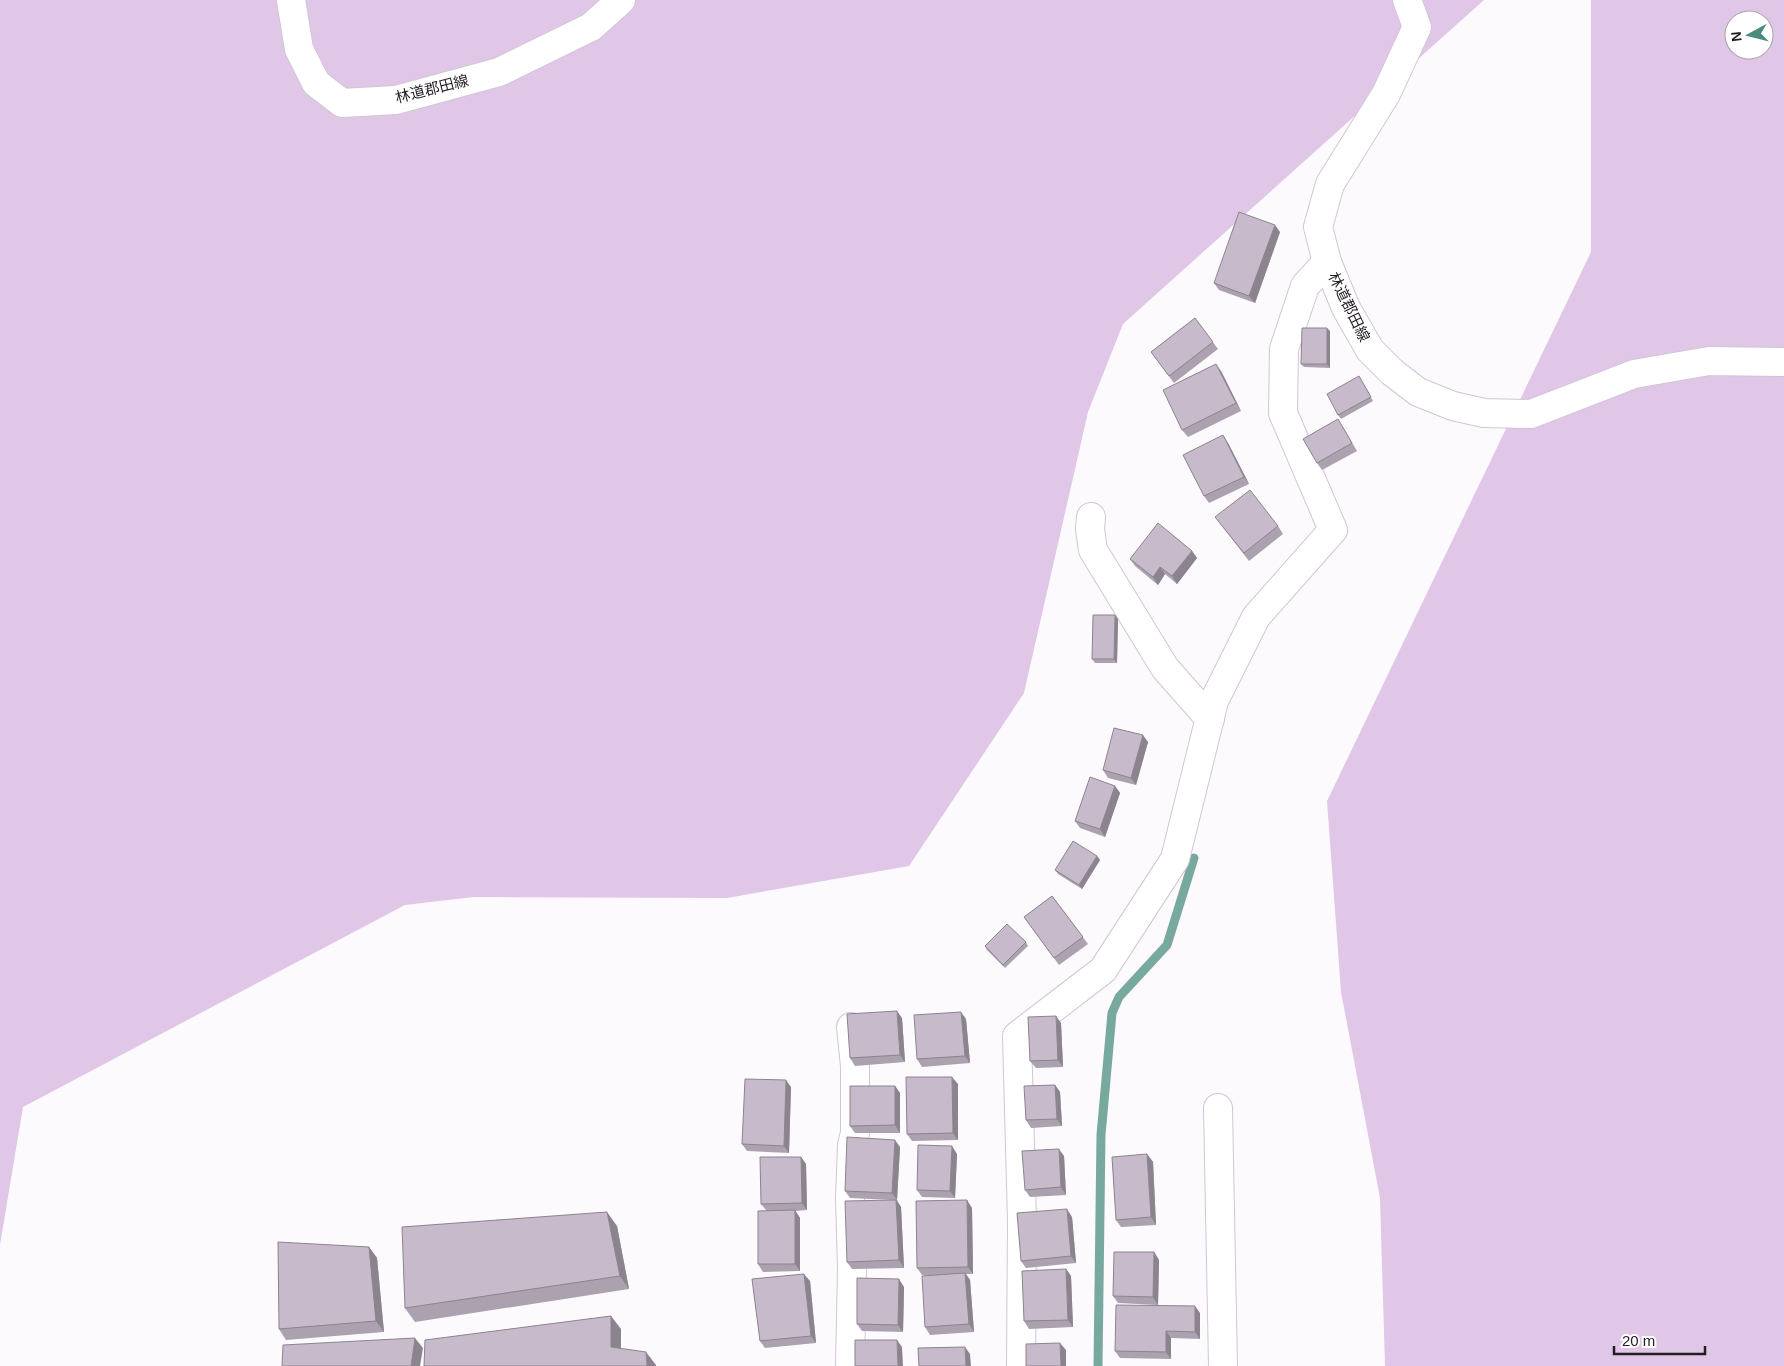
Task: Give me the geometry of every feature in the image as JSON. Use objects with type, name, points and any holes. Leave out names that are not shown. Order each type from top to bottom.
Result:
[{"type":"street","name":"林道郡田線","points":[[292,0],[299,49],[316,83],[342,103],[396,100],[499,72],[591,26],[621,0]]},
{"type":"street","name":"林道郡田線","points":[[1407,0],[1417,27],[1386,94],[1330,184],[1318,228],[1327,262],[1346,308],[1370,350],[1392,372],[1418,392],[1453,406],[1484,413],[1531,414],[1634,374],[1709,361],[1784,362]]},
{"type":"street","points":[[1022,1366],[1022,1221],[1017,1036],[1103,970],[1175,859],[1214,701],[1256,617],[1333,530],[1283,413],[1284,349],[1305,286],[1327,262]]},
{"type":"street","points":[[1091,517],[1090,529],[1093,550],[1165,668],[1210,719]]},
{"type":"street","points":[[850,1016],[855,1084],[855,1133],[852,1145],[850,1198],[852,1269],[850,1366]]},
{"type":"street","points":[[1218,1108],[1223,1366]]},
{"type":"shaded area","points":[[0,0],[1484,0],[1123,324],[1088,412],[1024,693],[909,866],[727,898],[474,897],[405,905],[23,1107],[0,1245]]},
{"type":"shaded area","points":[[1591,0],[1784,0],[1784,1366],[1385,1366],[1380,1198],[1341,992],[1327,801],[1591,252]]},
{"type":"building","points":[[1239,212],[1275,225],[1249,296],[1214,283]]},
{"type":"building","points":[[1195,318],[1213,342],[1169,376],[1151,352]]},
{"type":"building","points":[[1302,328],[1327,328],[1327,364],[1301,364]]},
{"type":"building","points":[[1216,364],[1236,403],[1182,430],[1163,390]]},
{"type":"building","points":[[1359,376],[1371,397],[1338,415],[1327,394]]},
{"type":"building","points":[[1338,419],[1352,443],[1317,463],[1303,439]]},
{"type":"building","points":[[1223,435],[1244,477],[1204,496],[1183,455]]},
{"type":"building","points":[[1250,490],[1278,526],[1244,553],[1215,517]]},
{"type":"building","points":[[1158,523],[1192,551],[1172,576],[1160,567],[1153,577],[1130,559]]},
{"type":"building","points":[[1093,615],[1115,615],[1114,659],[1092,659]]},
{"type":"building","points":[[1114,728],[1143,735],[1131,778],[1103,770]]},
{"type":"building","points":[[1090,777],[1115,786],[1100,829],[1075,821]]},
{"type":"building","points":[[1073,841],[1097,856],[1079,885],[1055,870]]},
{"type":"building","points":[[1052,896],[1083,937],[1054,958],[1024,917]]},
{"type":"building","points":[[1007,924],[1026,942],[1003,965],[985,946]]},
{"type":"building","points":[[897,1011],[900,1055],[850,1058],[847,1014]]},
{"type":"building","points":[[961,1012],[965,1056],[917,1059],[914,1015]]},
{"type":"building","points":[[1056,1016],[1058,1060],[1030,1061],[1028,1017]]},
{"type":"building","points":[[906,1077],[952,1077],[953,1133],[907,1134]]},
{"type":"building","points":[[745,1079],[786,1080],[784,1146],[742,1144]]},
{"type":"building","points":[[1055,1085],[1057,1119],[1026,1120],[1024,1086]]},
{"type":"building","points":[[850,1086],[895,1086],[895,1125],[850,1126]]},
{"type":"building","points":[[847,1137],[895,1140],[892,1193],[845,1191]]},
{"type":"building","points":[[918,1145],[952,1146],[950,1191],[917,1190]]},
{"type":"building","points":[[1059,1149],[1061,1187],[1025,1190],[1022,1151]]},
{"type":"building","points":[[1147,1154],[1151,1217],[1116,1220],[1112,1157]]},
{"type":"building","points":[[760,1157],[801,1157],[802,1203],[761,1204]]},
{"type":"building","points":[[896,1200],[899,1260],[847,1262],[845,1201]]},
{"type":"building","points":[[967,1200],[968,1267],[917,1268],[916,1201]]},
{"type":"building","points":[[1067,1209],[1071,1256],[1021,1261],[1017,1213]]},
{"type":"building","points":[[795,1210],[795,1264],[758,1264],[758,1211]]},
{"type":"building","points":[[607,1212],[620,1276],[405,1308],[402,1227]]},
{"type":"building","points":[[278,1242],[369,1247],[376,1321],[279,1329]]},
{"type":"building","points":[[1114,1252],[1154,1252],[1153,1297],[1113,1296]]},
{"type":"building","points":[[1066,1269],[1068,1320],[1024,1321],[1022,1271]]},
{"type":"building","points":[[965,1273],[969,1324],[925,1327],[922,1276]]},
{"type":"building","points":[[804,1274],[811,1336],[760,1341],[752,1279]]},
{"type":"building","points":[[857,1278],[899,1279],[898,1325],[857,1324]]},
{"type":"building","points":[[1116,1305],[1195,1306],[1195,1332],[1166,1331],[1166,1352],[1115,1351]]},
{"type":"building","points":[[611,1316],[611,1347],[646,1352],[647,1366],[424,1366],[425,1340]]},
{"type":"building","points":[[415,1338],[411,1366],[282,1366],[283,1345]]},
{"type":"building","points":[[855,1340],[897,1340],[898,1366],[855,1366]]},
{"type":"building","points":[[1060,1343],[1061,1366],[1026,1366],[1026,1344]]},
{"type":"building","points":[[965,1347],[966,1366],[919,1366],[918,1348]]},
{"type":"waterway","points":[[1098,1366],[1101,1135],[1112,1013],[1119,997],[1167,945],[1194,858]]}]
